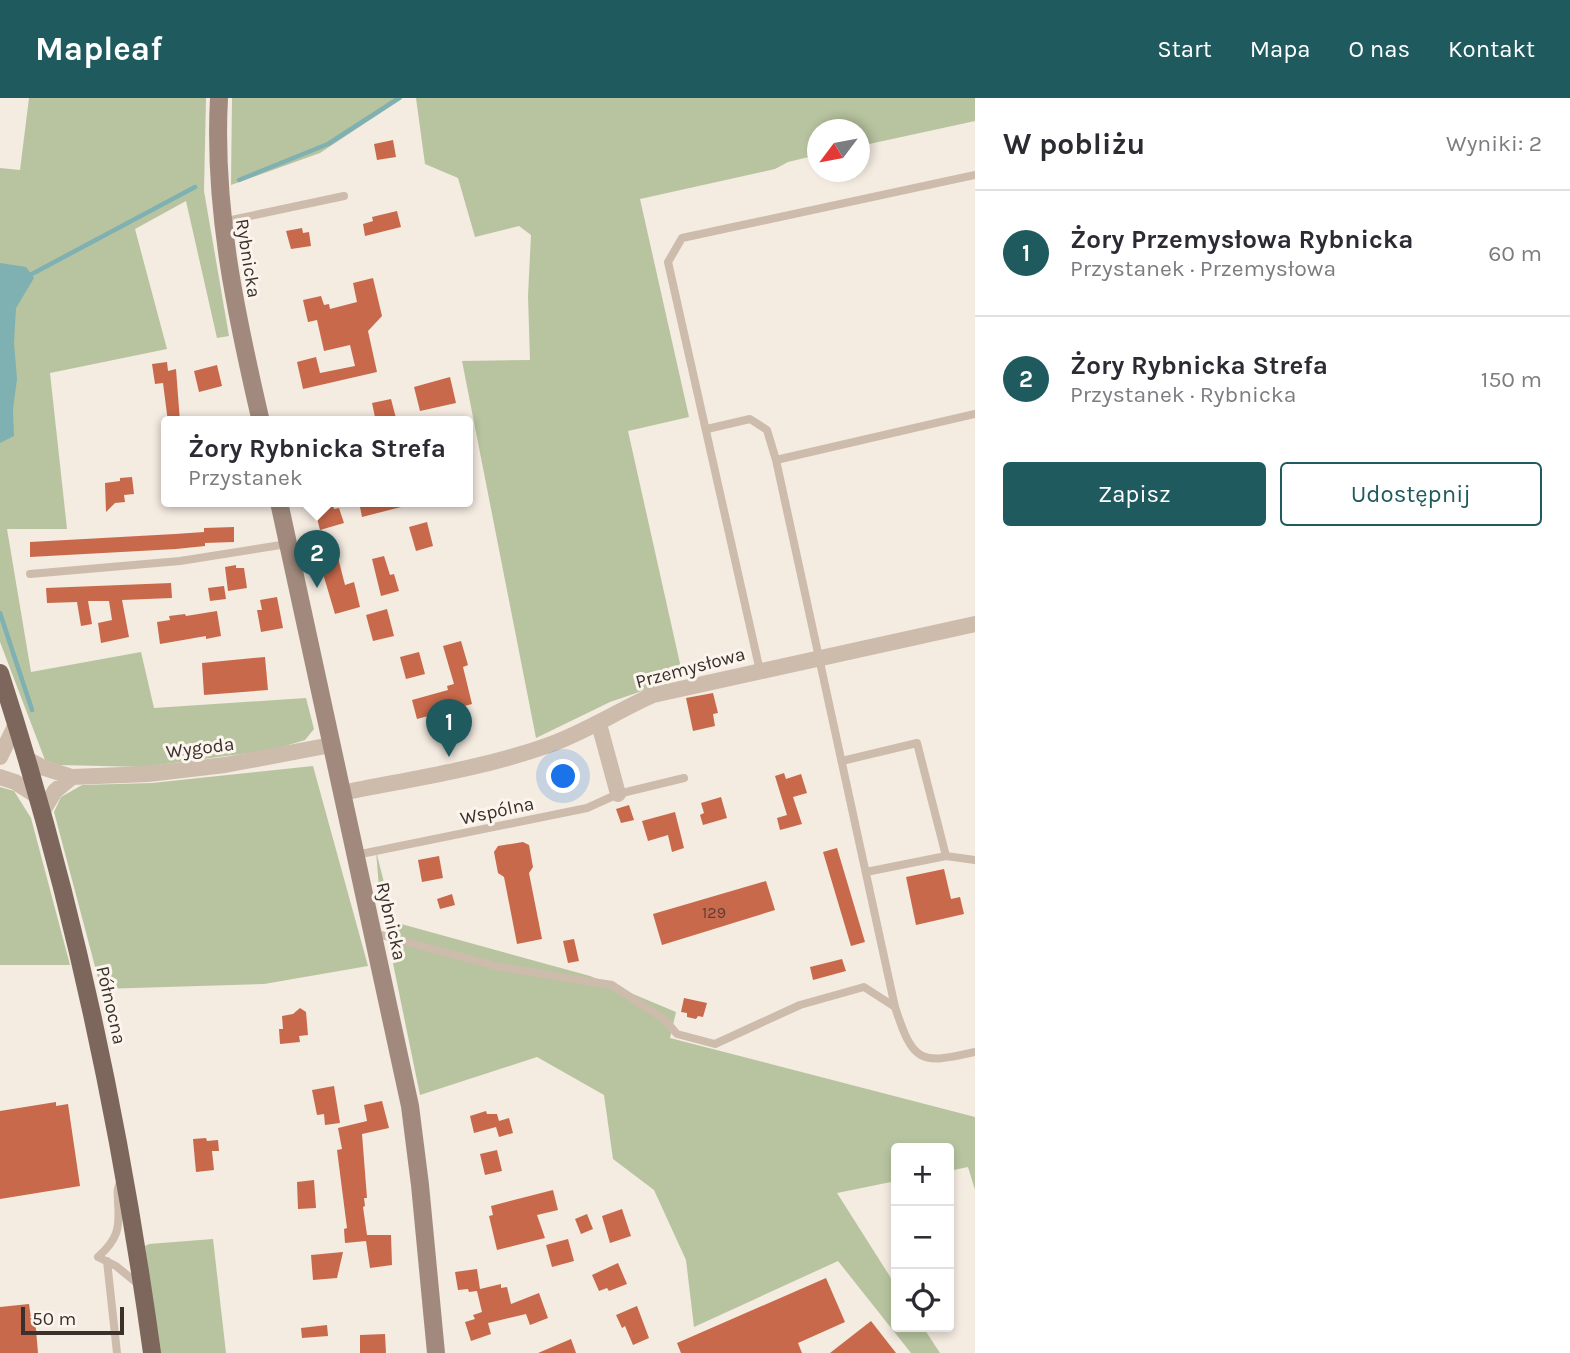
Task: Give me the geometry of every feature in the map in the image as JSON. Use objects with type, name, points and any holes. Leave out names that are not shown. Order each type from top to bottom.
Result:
[{"type":"main road","name":"Północna","points":[[0,673],[40,804],[93,1014],[124,1175],[152,1353]]},
{"type":"street","name":"Rybnicka","points":[[219,98],[218,174],[222,222],[239,325],[260,416]]},
{"type":"street","name":"Rybnicka","points":[[280,507],[410,1106],[436,1353]]},
{"type":"street","name":"Przemysłowa","points":[[342,793],[495,761],[546,746],[599,724],[627,706],[653,695],[975,624]]},
{"type":"street","points":[[0,757],[16,724]]},
{"type":"street","points":[[599,724],[618,794]]},
{"type":"street","name":"Wygoda","points":[[72,777],[148,774],[225,765],[331,745]]},
{"type":"street","points":[[27,759],[51,771],[72,777]]},
{"type":"street","points":[[0,777],[15,782],[40,804],[72,777]]},
{"type":"lane","points":[[760,671],[668,262],[682,238],[975,175]]},
{"type":"lane","points":[[222,222],[344,195]]},
{"type":"lane","points":[[776,460],[975,414]]},
{"type":"lane","points":[[707,429],[750,419],[767,430],[820,657],[895,1007],[904,1035],[918,1055],[932,1060],[975,1052]]},
{"type":"lane","points":[[30,573],[180,561],[287,544]]},
{"type":"lane","points":[[842,761],[917,743],[946,856]]},
{"type":"lane","name":"Wspólna","points":[[356,855],[587,808],[618,794],[684,778]]},
{"type":"lane","points":[[866,872],[946,856],[975,860]]},
{"type":"lane","points":[[374,933],[499,967],[612,985],[664,1019],[677,1034],[715,1044],[800,1005],[864,987],[895,1007]]},
{"type":"lane","points":[[124,1175],[117,1186],[120,1224],[106,1250],[98,1257],[126,1273],[143,1288]]},
{"type":"lane","points":[[107,1261],[117,1353]]},
{"type":"green space","points":[[29,98],[206,98],[204,191],[229,336],[217,338],[186,201],[135,229],[167,349],[50,373],[67,529],[7,529],[31,672],[141,652],[154,708],[306,698],[314,729],[305,740],[272,750],[143,767],[59,765],[45,760],[0,642],[0,168],[20,170]]},
{"type":"green space","points":[[232,98],[403,98],[320,153],[231,185]]},
{"type":"green space","points":[[416,98],[975,98],[975,121],[870,144],[870,119],[807,119],[807,157],[788,162],[775,169],[640,199],[689,417],[628,431],[683,677],[610,702],[536,738],[462,361],[530,360],[528,296],[531,235],[519,226],[475,237],[458,178],[425,164]]},
{"type":"green space","points":[[313,766],[368,966],[264,984],[101,989],[54,812],[61,797],[82,785],[152,783]]},
{"type":"green space","points":[[0,787],[14,791],[31,818],[70,965],[0,965]]},
{"type":"green space","points":[[376,851],[394,922],[590,976],[676,1012],[670,1038],[975,1117],[975,1190],[968,1167],[954,1170],[954,1143],[891,1143],[891,1182],[837,1193],[891,1278],[891,1328],[838,1261],[694,1327],[686,1260],[654,1190],[613,1159],[604,1095],[537,1057],[420,1095],[380,900]]},
{"type":"green space","points":[[213,1239],[226,1353],[159,1353],[145,1246]]},
{"type":"green space","points":[[894,1332],[926,1332],[940,1353],[911,1353]]},
{"type":"water","points":[[0,263],[26,267],[34,278],[16,308],[14,343],[17,379],[13,409],[14,436],[0,443]]},
{"type":"building","points":[[393,140],[396,157],[377,160],[374,144]]},
{"type":"building","points":[[397,211],[401,227],[365,236],[363,224],[373,221],[372,217]]},
{"type":"building","points":[[302,228],[303,233],[309,232],[311,246],[291,249],[286,231]]},
{"type":"building","points":[[373,278],[382,316],[368,331],[377,372],[303,389],[297,362],[316,357],[320,373],[355,366],[350,345],[324,351],[317,320],[308,322],[303,300],[321,296],[324,305],[329,304],[330,309],[357,302],[353,283]]},
{"type":"building","points":[[167,362],[168,371],[176,369],[180,416],[167,416],[163,383],[155,384],[152,364]]},
{"type":"building","points":[[217,365],[222,386],[199,392],[194,371]]},
{"type":"building","points":[[450,377],[456,403],[420,411],[414,387]]},
{"type":"building","points":[[391,399],[395,416],[375,416],[372,403]]},
{"type":"building","points":[[132,477],[134,494],[124,495],[125,502],[115,503],[106,512],[105,483]]},
{"type":"building","points":[[314,507],[339,508],[344,523],[320,530]]},
{"type":"building","points":[[360,507],[401,507],[362,517]]},
{"type":"building","points":[[427,522],[433,546],[416,551],[409,527]]},
{"type":"building","points":[[234,527],[234,542],[205,543],[205,546],[176,549],[30,557],[30,542],[204,532],[204,528]]},
{"type":"building","points":[[334,542],[345,585],[354,582],[360,607],[335,614],[315,547]]},
{"type":"building","points":[[384,556],[390,575],[394,574],[399,591],[381,596],[372,559]]},
{"type":"building","points":[[236,565],[236,568],[244,568],[247,588],[228,591],[225,567]]},
{"type":"building","points":[[171,583],[172,598],[122,600],[129,637],[101,643],[98,623],[112,620],[109,601],[88,601],[92,624],[81,626],[77,602],[47,603],[46,588]]},
{"type":"building","points":[[224,586],[226,599],[210,601],[208,588]]},
{"type":"building","points":[[277,597],[283,628],[261,632],[257,610],[262,610],[260,600]]},
{"type":"building","points":[[387,609],[394,636],[373,641],[366,615]]},
{"type":"building","points":[[217,611],[221,636],[160,644],[157,622],[170,620],[169,616]]},
{"type":"building","points":[[461,641],[468,665],[463,667],[472,704],[417,719],[412,700],[448,690],[447,686],[454,684],[443,646]]},
{"type":"building","points":[[419,652],[425,674],[406,679],[400,657]]},
{"type":"building","points":[[265,657],[268,690],[204,695],[202,663]]},
{"type":"building","points":[[713,693],[718,713],[713,714],[715,726],[693,731],[686,698]]},
{"type":"building","points":[[784,773],[786,779],[801,774],[807,793],[793,797],[802,824],[780,830],[777,818],[787,815],[775,776]]},
{"type":"building","points":[[721,797],[727,818],[703,825],[701,803]]},
{"type":"building","points":[[629,805],[634,820],[621,823],[616,809]]},
{"type":"building","points":[[675,812],[684,848],[672,852],[668,835],[648,841],[642,821]]},
{"type":"building","points":[[523,842],[529,845],[533,867],[529,873],[542,939],[517,944],[504,877],[498,873],[494,852],[498,846]]},
{"type":"building","points":[[837,848],[865,942],[851,946],[823,852]]},
{"type":"building","points":[[439,856],[443,878],[422,882],[418,860]]},
{"type":"building","points":[[944,869],[951,899],[960,897],[964,914],[916,925],[906,877]]},
{"type":"building","points":[[766,881],[775,910],[662,945],[653,914]]},
{"type":"building","points":[[452,894],[455,905],[440,909],[437,899]]},
{"type":"building","points":[[574,939],[579,961],[568,963],[563,941]]},
{"type":"building","points":[[842,959],[846,971],[813,980],[810,967]]},
{"type":"building","points":[[684,998],[707,1003],[703,1017],[687,1017],[687,1013],[681,1012]]},
{"type":"building","points":[[300,1008],[306,1012],[308,1035],[299,1036],[300,1042],[280,1044],[282,1016],[293,1014]]},
{"type":"building","points":[[334,1086],[340,1123],[325,1125],[324,1114],[317,1115],[312,1090]]},
{"type":"building","points":[[382,1101],[389,1128],[362,1134],[367,1198],[364,1198],[363,1207],[367,1235],[391,1235],[392,1265],[370,1268],[366,1241],[345,1243],[344,1229],[347,1228],[337,1150],[342,1149],[338,1128],[367,1121],[364,1105]]},
{"type":"building","points":[[56,1102],[56,1106],[68,1104],[80,1186],[0,1199],[0,1111]]},
{"type":"building","points":[[486,1111],[487,1114],[497,1114],[499,1121],[509,1118],[513,1133],[499,1137],[496,1127],[474,1133],[470,1116]]},
{"type":"building","points":[[206,1138],[207,1141],[218,1140],[219,1151],[212,1151],[214,1170],[196,1172],[193,1139]]},
{"type":"building","points":[[497,1150],[502,1171],[485,1175],[480,1154]]},
{"type":"building","points":[[314,1180],[316,1208],[298,1209],[297,1182]]},
{"type":"building","points":[[553,1190],[558,1210],[537,1215],[545,1238],[497,1250],[489,1216],[493,1215],[491,1206]]},
{"type":"building","points":[[622,1209],[631,1236],[610,1243],[602,1216]]},
{"type":"building","points":[[587,1214],[593,1229],[581,1234],[575,1219]]},
{"type":"building","points":[[568,1239],[574,1261],[552,1267],[546,1245]]},
{"type":"building","points":[[343,1252],[337,1278],[313,1280],[311,1255]]},
{"type":"building","points":[[618,1263],[627,1284],[609,1291],[607,1288],[599,1291],[592,1275]]},
{"type":"building","points":[[477,1269],[480,1289],[501,1284],[501,1288],[507,1287],[511,1304],[539,1293],[548,1318],[530,1325],[526,1314],[488,1323],[491,1334],[471,1341],[465,1322],[475,1319],[473,1315],[482,1312],[477,1291],[458,1290],[455,1272]]},
{"type":"building","points":[[826,1278],[845,1322],[798,1343],[802,1353],[681,1353],[677,1343]]},
{"type":"building","points":[[29,1304],[31,1318],[35,1318],[38,1353],[0,1353],[0,1307]]},
{"type":"building","points":[[637,1306],[649,1338],[633,1345],[625,1326],[622,1328],[616,1315]]},
{"type":"building","points":[[871,1321],[896,1353],[830,1353]]},
{"type":"building","points":[[327,1325],[328,1336],[302,1338],[301,1328]]},
{"type":"building","points":[[385,1334],[386,1353],[360,1353],[360,1335]]},
{"type":"building","points":[[571,1339],[576,1353],[538,1353]]},
{"type":"waterway","points":[[239,180],[328,144],[399,98]]},
{"type":"waterway","points":[[32,274],[195,187]]},
{"type":"waterway","points":[[0,613],[32,710]]},
{"type":"place","name":"Żory Rybnicka Strefa","points":[[317,588]]},
{"type":"place","name":"Żory Przemysłowa Rybnicka","points":[[449,757]]}]
